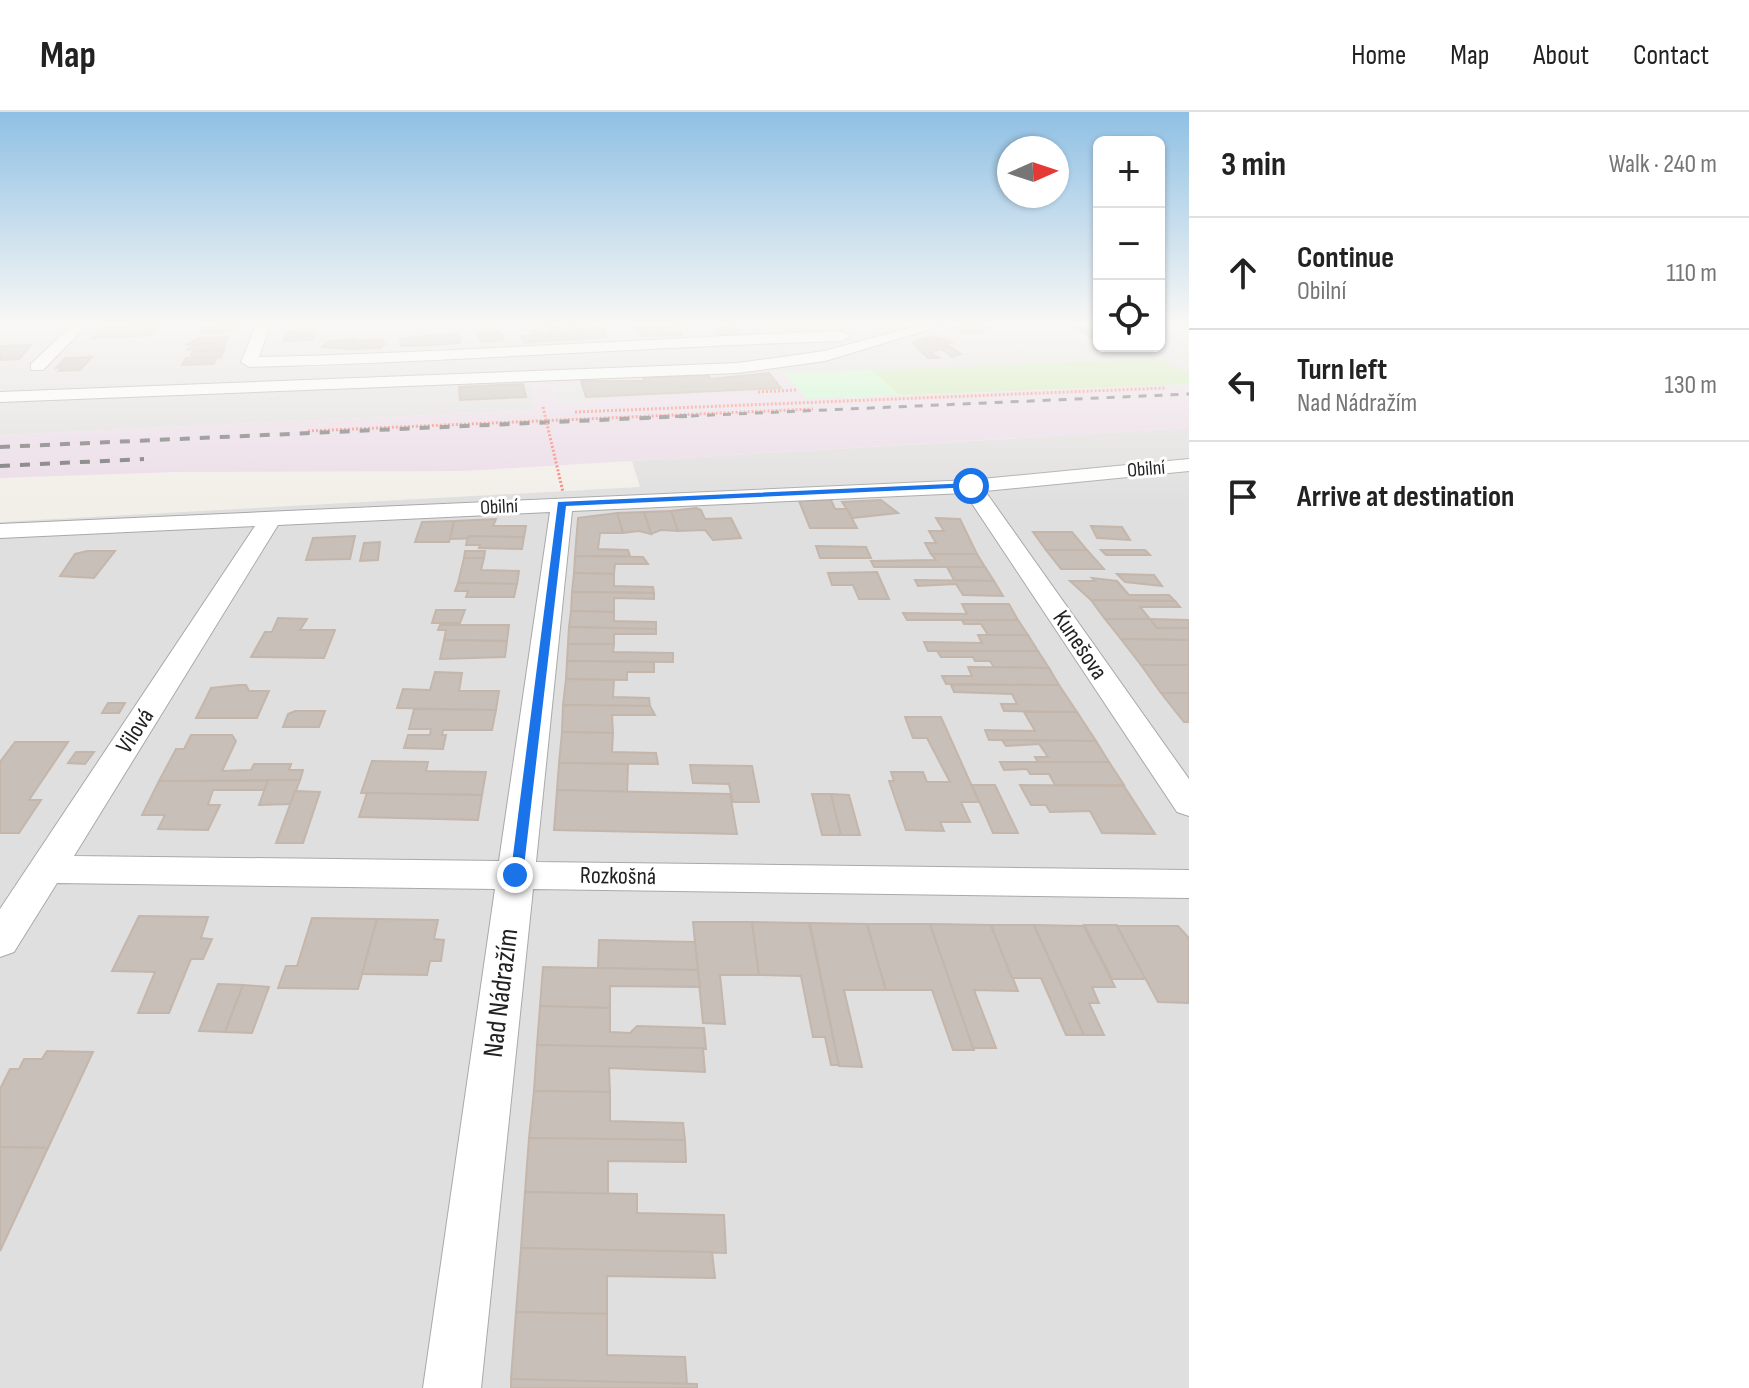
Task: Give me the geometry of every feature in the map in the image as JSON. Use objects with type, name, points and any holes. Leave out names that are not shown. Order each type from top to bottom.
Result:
[{"type":"street","points":[[0,397],[317,385]]},
{"type":"street","name":"Obilní","points":[[0,531],[270,520],[562,498],[971,486],[1189,465]]},
{"type":"street","name":"Kunešova","points":[[971,486],[1189,804]]},
{"type":"street","name":"Nad Nádražím","points":[[452,1388],[562,498]]},
{"type":"street","name":"Vilová","points":[[0,941],[270,520]]},
{"type":"street","name":"Rozkošná","points":[[46,869],[1189,884]]},
{"type":"path","points":[[792,385],[807,403]]},
{"type":"path","points":[[575,412],[1165,388]]},
{"type":"path","points":[[695,394],[703,407]]},
{"type":"path","points":[[687,395],[698,414]]},
{"type":"path","points":[[572,402],[577,419]]},
{"type":"path","points":[[802,403],[806,409]]},
{"type":"path","points":[[543,407],[562,498]]},
{"type":"path","points":[[308,431],[813,409]]},
{"type":"shaded area","points":[[0,385],[531,385],[536,410],[0,435]]},
{"type":"shaded area","points":[[531,385],[795,385],[807,399],[1189,385],[1189,428],[462,471],[176,472],[0,478],[0,435],[535,410]]},
{"type":"shaded area","points":[[552,385],[582,385],[588,403],[556,404]]},
{"type":"shaded area","points":[[585,385],[1189,385],[807,399]]},
{"type":"shaded area","points":[[1189,428],[1189,1388],[0,1388],[0,522],[640,487],[632,461]]},
{"type":"green space","points":[[794,385],[888,385],[899,395],[807,399]]},
{"type":"green space","points":[[888,385],[1175,385],[899,395]]},
{"type":"building","points":[[523,385],[526,397],[460,400],[459,387]]},
{"type":"building","points":[[582,385],[778,385],[781,388],[586,397]]},
{"type":"building","points":[[831,500],[835,509],[847,509],[857,528],[810,528],[799,501]]},
{"type":"building","points":[[881,500],[898,513],[853,518],[842,502]]},
{"type":"building","points":[[701,510],[705,519],[731,518],[741,538],[713,540],[705,530],[678,531],[670,511]]},
{"type":"building","points":[[671,511],[678,531],[661,530],[651,534],[644,512]]},
{"type":"building","points":[[644,512],[651,534],[639,531],[623,533],[617,513]]},
{"type":"building","points":[[617,513],[623,533],[600,533],[598,549],[628,550],[630,556],[575,556],[578,518]]},
{"type":"building","points":[[936,518],[960,519],[977,554],[931,554],[925,543],[936,543],[929,531],[944,531]]},
{"type":"building","points":[[496,519],[493,526],[526,526],[524,537],[450,539],[454,521]]},
{"type":"building","points":[[454,521],[449,542],[415,542],[422,522]]},
{"type":"building","points":[[1091,526],[1122,527],[1130,540],[1097,538]]},
{"type":"building","points":[[1033,532],[1072,532],[1087,550],[1046,550]]},
{"type":"building","points":[[355,536],[350,559],[306,560],[313,538]]},
{"type":"building","points":[[468,536],[524,537],[522,549],[466,545]]},
{"type":"building","points":[[380,542],[378,560],[360,561],[364,543]]},
{"type":"building","points":[[816,546],[866,547],[871,558],[820,558]]},
{"type":"building","points":[[1046,550],[1087,550],[1104,569],[1061,569]]},
{"type":"building","points":[[1101,550],[1145,550],[1150,555],[1106,555]]},
{"type":"building","points":[[115,551],[94,578],[60,576],[75,554]]},
{"type":"building","points":[[465,551],[485,551],[484,558],[464,558]]},
{"type":"building","points":[[931,554],[977,554],[985,567],[874,567],[871,561],[936,560]]},
{"type":"building","points":[[575,556],[643,557],[648,564],[615,564],[614,574],[574,573]]},
{"type":"building","points":[[464,558],[484,558],[481,570],[519,571],[517,584],[458,583]]},
{"type":"building","points":[[947,567],[985,567],[994,581],[954,580]]},
{"type":"building","points":[[877,572],[889,599],[859,599],[853,585],[832,585],[828,573]]},
{"type":"building","points":[[574,573],[614,574],[614,586],[653,587],[654,593],[572,592]]},
{"type":"building","points":[[1117,574],[1154,575],[1162,586],[1125,582]]},
{"type":"building","points":[[1092,578],[1117,581],[1129,595],[1169,595],[1175,601],[1091,600],[1070,581],[1095,581]]},
{"type":"building","points":[[915,580],[994,581],[1003,596],[963,595],[956,584],[918,586]]},
{"type":"building","points":[[458,583],[517,584],[514,597],[466,597],[468,591],[455,591]]},
{"type":"building","points":[[572,592],[654,593],[654,599],[614,598],[614,612],[571,611]]},
{"type":"building","points":[[1091,600],[1175,601],[1180,607],[1140,607],[1150,619],[1105,619]]},
{"type":"building","points":[[962,604],[1009,604],[1018,620],[907,620],[903,613],[967,614]]},
{"type":"building","points":[[436,610],[465,610],[460,623],[432,623]]},
{"type":"building","points":[[571,611],[614,612],[614,621],[656,622],[656,629],[569,627]]},
{"type":"building","points":[[278,618],[307,619],[300,630],[335,630],[324,658],[251,657],[265,632],[272,632]]},
{"type":"building","points":[[1105,619],[1150,619],[1157,628],[1189,628],[1189,640],[1121,639]]},
{"type":"building","points":[[1150,619],[1189,620],[1189,628],[1157,628]]},
{"type":"building","points":[[962,620],[1018,620],[1028,635],[988,635],[981,624],[964,624]]},
{"type":"building","points":[[440,625],[509,625],[507,641],[444,640],[446,630],[438,630]]},
{"type":"building","points":[[569,627],[656,629],[656,634],[614,634],[614,644],[568,644]]},
{"type":"building","points":[[978,635],[1028,635],[1038,651],[928,651],[924,642],[982,643]]},
{"type":"building","points":[[1121,639],[1189,640],[1189,665],[1141,665]]},
{"type":"building","points":[[444,640],[507,641],[505,657],[440,659]]},
{"type":"building","points":[[568,644],[614,644],[613,652],[673,653],[673,662],[567,661]]},
{"type":"building","points":[[937,651],[1038,651],[1049,668],[994,667],[990,661],[975,661],[973,657],[941,657]]},
{"type":"building","points":[[567,661],[654,662],[654,672],[627,672],[627,680],[566,679]]},
{"type":"building","points":[[1141,665],[1189,665],[1189,693],[1161,693]]},
{"type":"building","points":[[968,667],[1049,668],[1059,685],[946,684],[942,676],[972,676]]},
{"type":"building","points":[[435,672],[462,673],[459,691],[499,691],[496,710],[397,708],[403,689],[430,690]]},
{"type":"building","points":[[566,679],[614,680],[613,697],[649,698],[650,706],[563,705]]},
{"type":"building","points":[[246,685],[249,691],[269,691],[257,718],[196,718],[211,688]]},
{"type":"building","points":[[951,685],[1059,685],[1077,712],[1004,711],[1001,704],[1017,704],[1012,694],[954,692]]},
{"type":"building","points":[[1161,693],[1189,693],[1189,722],[1184,722]]},
{"type":"building","points":[[108,703],[125,703],[119,713],[102,713]]},
{"type":"building","points":[[563,705],[650,706],[655,715],[612,715],[613,733],[562,732]]},
{"type":"building","points":[[414,709],[496,710],[492,730],[443,730],[442,735],[446,735],[443,749],[404,748],[408,735],[430,735],[431,729],[409,729]]},
{"type":"building","points":[[295,711],[325,711],[319,727],[283,727],[288,714]]},
{"type":"building","points":[[1024,712],[1077,712],[1096,741],[989,740],[985,730],[1035,731]]},
{"type":"building","points":[[905,717],[941,717],[979,802],[961,802],[970,822],[940,822],[944,831],[906,830],[889,781],[894,781],[891,772],[923,772],[927,782],[950,782],[927,738],[913,738]]},
{"type":"building","points":[[562,732],[613,733],[612,752],[656,753],[658,764],[559,763]]},
{"type":"building","points":[[191,735],[232,735],[236,741],[222,771],[251,770],[254,764],[291,764],[289,770],[303,770],[300,780],[159,781],[176,749],[184,749]]},
{"type":"building","points":[[1002,740],[1096,741],[1109,762],[1038,762],[1035,757],[1048,757],[1039,744],[1006,746]]},
{"type":"building","points":[[15,742],[68,742],[29,800],[41,800],[19,833],[0,833],[0,762]]},
{"type":"building","points":[[76,752],[94,752],[85,764],[68,763]]},
{"type":"building","points":[[372,761],[428,762],[426,771],[486,772],[482,795],[361,793]]},
{"type":"building","points":[[1000,762],[1109,762],[1124,785],[1055,785],[1049,774],[1030,774],[1027,769],[1004,770]]},
{"type":"building","points":[[559,763],[628,764],[627,792],[557,790]]},
{"type":"building","points":[[690,765],[752,766],[759,802],[733,802],[729,784],[693,783]]},
{"type":"building","points":[[268,780],[300,780],[291,804],[259,805]]},
{"type":"building","points":[[159,781],[268,781],[264,790],[213,790],[208,805],[220,805],[208,830],[158,829],[165,815],[142,815]]},
{"type":"building","points":[[972,785],[995,785],[1018,833],[993,833]]},
{"type":"building","points":[[1020,785],[1124,786],[1155,834],[1102,833],[1090,811],[1050,812],[1046,805],[1031,805]]},
{"type":"building","points":[[557,790],[730,794],[737,834],[554,830]]},
{"type":"building","points":[[295,791],[320,792],[303,843],[276,843]]},
{"type":"building","points":[[367,793],[482,795],[478,820],[359,817]]},
{"type":"building","points":[[812,794],[831,794],[841,835],[822,835]]},
{"type":"building","points":[[831,794],[849,795],[860,835],[841,835]]},
{"type":"building","points":[[139,916],[208,917],[201,938],[212,939],[203,959],[191,959],[169,1013],[138,1013],[155,972],[112,971]]},
{"type":"building","points":[[312,918],[377,919],[358,989],[278,988],[286,966],[297,966]]},
{"type":"building","points":[[377,919],[438,920],[434,939],[444,940],[441,961],[430,961],[427,975],[362,974]]},
{"type":"building","points":[[693,922],[752,922],[759,975],[720,975],[725,1024],[703,1023]]},
{"type":"building","points":[[752,922],[809,923],[839,1065],[831,1065],[825,1037],[813,1037],[801,976],[759,975]]},
{"type":"building","points":[[810,923],[867,924],[886,990],[844,990],[862,1067],[839,1066]]},
{"type":"building","points":[[867,924],[930,924],[974,1050],[953,1050],[932,990],[886,990]]},
{"type":"building","points":[[930,924],[991,925],[1018,991],[974,990],[996,1048],[973,1048]]},
{"type":"building","points":[[991,925],[1034,925],[1084,1035],[1066,1035],[1041,978],[1012,978]]},
{"type":"building","points":[[1034,925],[1084,926],[1115,987],[1092,987],[1099,1003],[1089,1003],[1104,1035],[1084,1035]]},
{"type":"building","points":[[1084,925],[1117,925],[1146,979],[1112,979]]},
{"type":"building","points":[[1117,926],[1178,926],[1189,938],[1189,1003],[1158,1002]]},
{"type":"building","points":[[599,940],[695,942],[698,970],[598,968]]},
{"type":"building","points":[[543,967],[698,970],[700,987],[610,986],[610,1008],[540,1006]]},
{"type":"building","points":[[218,984],[243,985],[225,1032],[199,1031]]},
{"type":"building","points":[[243,985],[269,987],[252,1033],[225,1032]]},
{"type":"building","points":[[540,1006],[610,1008],[610,1032],[630,1033],[637,1026],[704,1028],[706,1049],[537,1045]]},
{"type":"building","points":[[537,1045],[703,1048],[705,1072],[609,1068],[610,1092],[534,1091]]},
{"type":"building","points":[[47,1051],[93,1052],[48,1148],[0,1147],[0,1089],[10,1069],[19,1069],[24,1059],[42,1059]]},
{"type":"building","points":[[534,1091],[610,1092],[610,1121],[683,1123],[685,1140],[529,1138]]},
{"type":"building","points":[[529,1138],[685,1140],[686,1162],[608,1161],[608,1194],[525,1192]]},
{"type":"building","points":[[0,1147],[48,1148],[0,1251]]},
{"type":"building","points":[[525,1192],[637,1194],[637,1213],[724,1215],[726,1253],[521,1248]]},
{"type":"building","points":[[521,1248],[712,1252],[715,1278],[607,1276],[607,1314],[516,1312]]},
{"type":"building","points":[[516,1312],[607,1314],[607,1355],[685,1357],[687,1384],[511,1379]]},
{"type":"building","points":[[511,1379],[697,1384],[697,1388],[511,1388]]},
{"type":"railway","points":[[643,418],[1189,394]]},
{"type":"railway","points":[[0,447],[687,416]]},
{"type":"railway","points":[[0,466],[144,459]]},
{"type":"route","points":[[515,875],[562,503],[971,486]]}]
